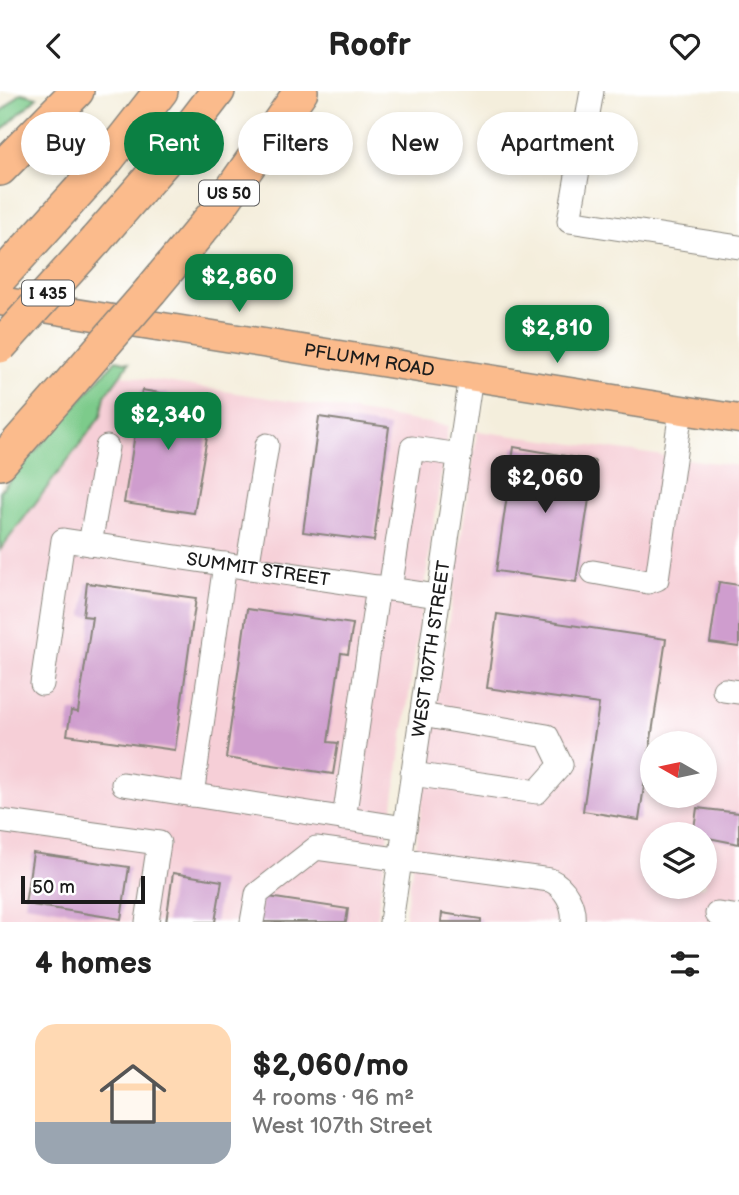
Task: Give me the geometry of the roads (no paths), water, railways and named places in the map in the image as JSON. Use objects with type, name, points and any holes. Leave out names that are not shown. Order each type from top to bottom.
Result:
[{"type":"highway","points":[[0,169],[77,91]]},
{"type":"highway","name":"I 435","points":[[0,278],[106,161],[161,91]]},
{"type":"highway","name":"I 435","points":[[0,346],[162,164],[218,91]]},
{"type":"highway","name":"US 50","points":[[0,463],[216,212],[301,91]]},
{"type":"main road","name":"PFLUMM ROAD","points":[[0,301],[739,419]]},
{"type":"street","points":[[592,91],[569,221],[739,247]]},
{"type":"street","name":"WEST 107TH STREET","points":[[391,922],[471,376]]},
{"type":"street","points":[[593,572],[648,582],[657,579],[681,410]]},
{"type":"street","points":[[192,795],[236,566],[267,445]]},
{"type":"street","points":[[42,684],[63,540],[84,543],[107,447]]},
{"type":"street","points":[[344,819],[384,588],[412,449],[460,455]]},
{"type":"street","name":"SUMMIT STREET","points":[[84,543],[438,596]]},
{"type":"street","points":[[412,774],[537,792],[561,765],[547,736],[421,715]]},
{"type":"street","points":[[123,785],[405,828]]},
{"type":"street","points":[[0,821],[159,843],[148,922]]},
{"type":"street","points":[[253,922],[257,894],[316,848],[377,858],[400,857],[550,880],[558,884],[568,897],[573,922]]}]
